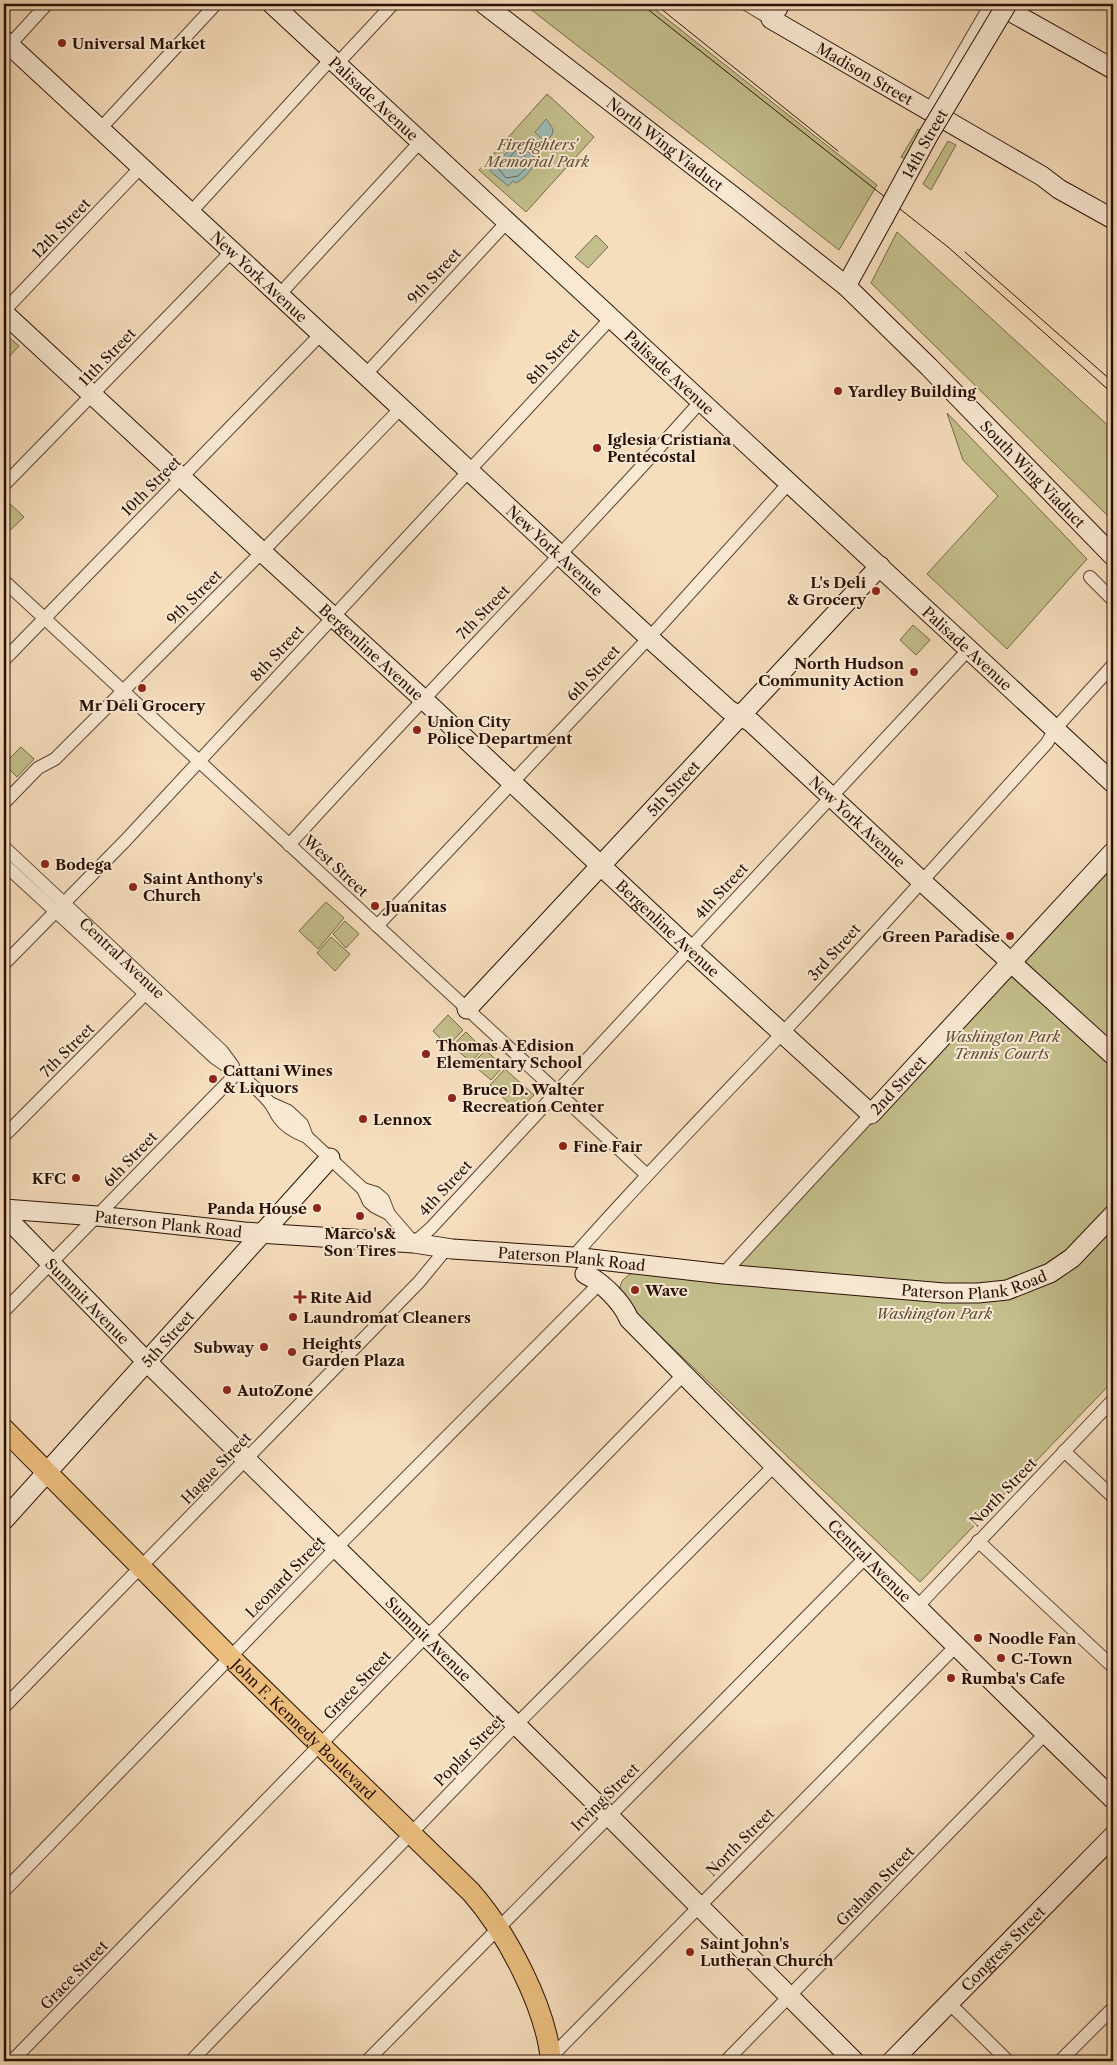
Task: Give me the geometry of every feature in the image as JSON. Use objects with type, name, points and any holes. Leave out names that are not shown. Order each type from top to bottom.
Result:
[{"type":"main road","name":"John F. Kennedy Boulevard","points":[[4,1429],[230,1657],[471,1892],[487,1910],[531,1990],[549,2060]]},
{"type":"street","points":[[6,46],[47,4]]},
{"type":"street","points":[[100,129],[216,4]]},
{"type":"street","name":"Palisade Avenue","points":[[272,4],[1113,783]]},
{"type":"street","points":[[191,212],[334,61],[392,4]]},
{"type":"street","name":"North Wing Viaduct","points":[[484,4],[846,286]]},
{"type":"street","name":"Madison Street","points":[[746,4],[776,11],[929,111],[1042,176],[1058,189],[1113,219]]},
{"type":"street","name":"14th Street","points":[[929,111],[991,4]]},
{"type":"street","points":[[997,4],[1113,69]]},
{"type":"street","name":"14th Street","points":[[846,286],[929,134],[1007,4]]},
{"type":"street","name":"New York Avenue","points":[[6,46],[191,212],[729,710],[751,722],[1113,1055]]},
{"type":"street","points":[[280,294],[420,142]]},
{"type":"street","name":"12th Street","points":[[4,312],[141,167]]},
{"type":"street","name":"9th Street","points":[[366,374],[506,222]]},
{"type":"street","name":"11th Street","points":[[4,485],[232,250]]},
{"type":"street","name":"South Wing Viaduct","points":[[846,286],[929,367],[1113,556]]},
{"type":"street","name":"Bergenline Avenue","points":[[4,312],[262,552],[424,699],[689,948],[871,1114]]},
{"type":"street","name":"8th Street","points":[[4,964],[125,841],[612,317]]},
{"type":"street","name":"10th Street","points":[[4,660],[321,334]]},
{"type":"street","name":"7th Street","points":[[289,845],[701,402]]},
{"type":"street","name":"9th Street","points":[[4,803],[38,768],[55,759],[262,552],[401,408]]},
{"type":"street","name":"6th Street","points":[[377,926],[649,637],[789,483]]},
{"type":"street","name":"5th Street","points":[[467,1009],[880,566]]},
{"type":"street","points":[[1090,577],[1113,600]]},
{"type":"street","name":"West Street","points":[[4,581],[647,1175]]},
{"type":"street","name":"4th Street","points":[[414,1243],[431,1228],[689,948],[969,649]]},
{"type":"street","name":"3rd Street","points":[[573,1257],[647,1175],[782,1033],[922,881],[1047,743],[1055,729],[1113,665]]},
{"type":"street","name":"Central Avenue","points":[[4,848],[59,907],[149,990],[222,1051],[237,1072],[270,1102],[288,1111],[302,1124],[307,1137],[363,1189],[376,1193],[383,1199],[390,1214],[414,1243]]},
{"type":"street","name":"2nd Street","points":[[723,1274],[1113,852]]},
{"type":"street","name":"Central Avenue","points":[[4,864],[59,907]]},
{"type":"street","name":"7th Street","points":[[4,1136],[149,990]]},
{"type":"street","name":"6th Street","points":[[4,1311],[237,1072]]},
{"type":"street","name":"5th Street","points":[[4,1520],[330,1158]]},
{"type":"street","name":"Paterson Plank Road","points":[[4,1209],[97,1216],[264,1233],[414,1243],[447,1248],[573,1257],[723,1274],[944,1293],[978,1293],[1007,1290],[1050,1273],[1072,1258],[1113,1215]]},
{"type":"street","name":"Summit Avenue","points":[[4,1215],[147,1362],[610,1816],[789,1998],[854,2061]]},
{"type":"street","name":"Hague Street","points":[[4,1707],[142,1568],[419,1282],[447,1248]]},
{"type":"street","name":"Central Avenue","points":[[573,1257],[589,1282],[621,1317],[629,1319]]},
{"type":"street","points":[[616,1300],[613,1291],[618,1274],[628,1264]]},
{"type":"street","name":"Central Avenue","points":[[589,1282],[594,1279],[616,1300],[626,1311],[629,1319],[683,1375],[1113,1799]]},
{"type":"street","name":"Leonard Street","points":[[4,1891],[589,1282]]},
{"type":"street","name":"Grace Street","points":[[12,2061],[683,1375]]},
{"type":"street","name":"North Street","points":[[917,1607],[1113,1400]]},
{"type":"street","points":[[1064,1451],[1113,1497]]},
{"type":"street","name":"Poplar Street","points":[[190,2061],[516,1724],[775,1465]]},
{"type":"street","points":[[978,1541],[1113,1667]]},
{"type":"street","name":"Irving Street","points":[[367,2061],[867,1556]]},
{"type":"street","name":"North Street","points":[[549,2060],[956,1646]]},
{"type":"street","name":"Graham Street","points":[[726,2061],[1046,1733]]},
{"type":"street","name":"Congress Street","points":[[892,2061],[1113,1836]]},
{"type":"street","points":[[950,2004],[1008,2061]]},
{"type":"street","points":[[1060,2061],[1113,2008]]},
{"type":"green space","points":[[524,4],[648,4],[877,185],[839,250]]},
{"type":"green space","name":"Firefighters' Memorial Park","points":[[547,94],[594,137],[526,212],[479,170]]},
{"type":"green space","points":[[918,129],[927,133],[912,161],[901,157]]},
{"type":"green space","points":[[948,141],[956,145],[931,190],[923,184]]},
{"type":"green space","points":[[897,232],[1113,430],[1113,521],[871,283]]},
{"type":"green space","points":[[596,235],[608,247],[588,268],[575,257]]},
{"type":"green space","points":[[4,333],[19,346],[4,362]]},
{"type":"green space","points":[[947,413],[1087,559],[1007,649],[927,574],[998,496],[963,460]]},
{"type":"green space","points":[[6,500],[24,517],[4,536],[4,503]]},
{"type":"green space","points":[[913,625],[930,640],[916,655],[900,640]]},
{"type":"green space","points":[[21,747],[34,759],[17,777],[4,764]]},
{"type":"green space","name":"Washington Park","points":[[1113,863],[1113,1381],[920,1582],[622,1300],[620,1287],[623,1280],[633,1273],[727,1278]]},
{"type":"green space","points":[[326,902],[344,918],[318,949],[299,931]]},
{"type":"green space","points":[[345,921],[359,934],[346,948],[333,934]]},
{"type":"green space","points":[[331,937],[350,954],[335,971],[317,953]]},
{"type":"green space","points":[[448,1015],[463,1030],[448,1046],[433,1031]]},
{"type":"green space","points":[[466,1032],[483,1049],[471,1062],[452,1046]]},
{"type":"green space","points":[[486,1050],[503,1067],[491,1080],[472,1064]]},
{"type":"green space","points":[[505,1069],[534,1095],[518,1112],[490,1085]]},
{"type":"water","points":[[546,119],[553,129],[552,135],[545,142],[535,132]]},
{"type":"water","points":[[517,141],[534,157],[532,159],[535,162],[525,176],[516,183],[513,181],[508,186],[490,171]]},
{"type":"tram line","points":[[641,4],[948,247],[1113,394]]},
{"type":"tram line","points":[[655,4],[838,151]]},
{"type":"tram line","points":[[965,252],[1113,382]]},
{"type":"place","name":"Universal Market","points":[[62,43]]},
{"type":"place","name":"Yardley Building","points":[[838,391]]},
{"type":"place","name":"Iglesia Cristiana Pentecostal","points":[[597,448]]},
{"type":"place","name":"L's Deli & Grocery","points":[[876,591]]},
{"type":"place","name":"North Hudson Community Action","points":[[914,672]]},
{"type":"place","name":"Mr Deli Grocery","points":[[142,688]]},
{"type":"place","name":"Union City Police Department","points":[[417,730]]},
{"type":"place","name":"Bodega","points":[[45,864]]},
{"type":"place","name":"Saint Anthony's Church","points":[[133,887]]},
{"type":"place","name":"Juanitas","points":[[375,906]]},
{"type":"place","name":"Green Paradise","points":[[1010,936]]},
{"type":"place","name":"Thomas A Edision Elementary School","points":[[426,1054]]},
{"type":"place","name":"Cattani Wines & Liquors","points":[[213,1079]]},
{"type":"place","name":"Bruce D. Walter Recreation Center","points":[[452,1098]]},
{"type":"place","name":"Lennox","points":[[363,1119]]},
{"type":"place","name":"Fine Fair","points":[[563,1146]]},
{"type":"place","name":"KFC","points":[[76,1178]]},
{"type":"place","name":"Panda House","points":[[317,1208]]},
{"type":"place","name":"Marco's& Son Tires","points":[[360,1216]]},
{"type":"place","name":"Wave","points":[[635,1290]]},
{"type":"place","name":"Rite Aid","points":[[300,1297]]},
{"type":"place","name":"Laundromat Cleaners","points":[[293,1317]]},
{"type":"place","name":"Subway","points":[[264,1347]]},
{"type":"place","name":"Heights Garden Plaza","points":[[292,1352]]},
{"type":"place","name":"AutoZone","points":[[227,1390]]},
{"type":"place","name":"Noodle Fan","points":[[978,1638]]},
{"type":"place","name":"C-Town","points":[[1001,1658]]},
{"type":"place","name":"Rumba's Cafe","points":[[951,1678]]},
{"type":"place","name":"Saint John's Lutheran Church","points":[[690,1952]]},
{"type":"park label","name":"Washington Park Tennis Courts","points":[[1002,1044]]}]
